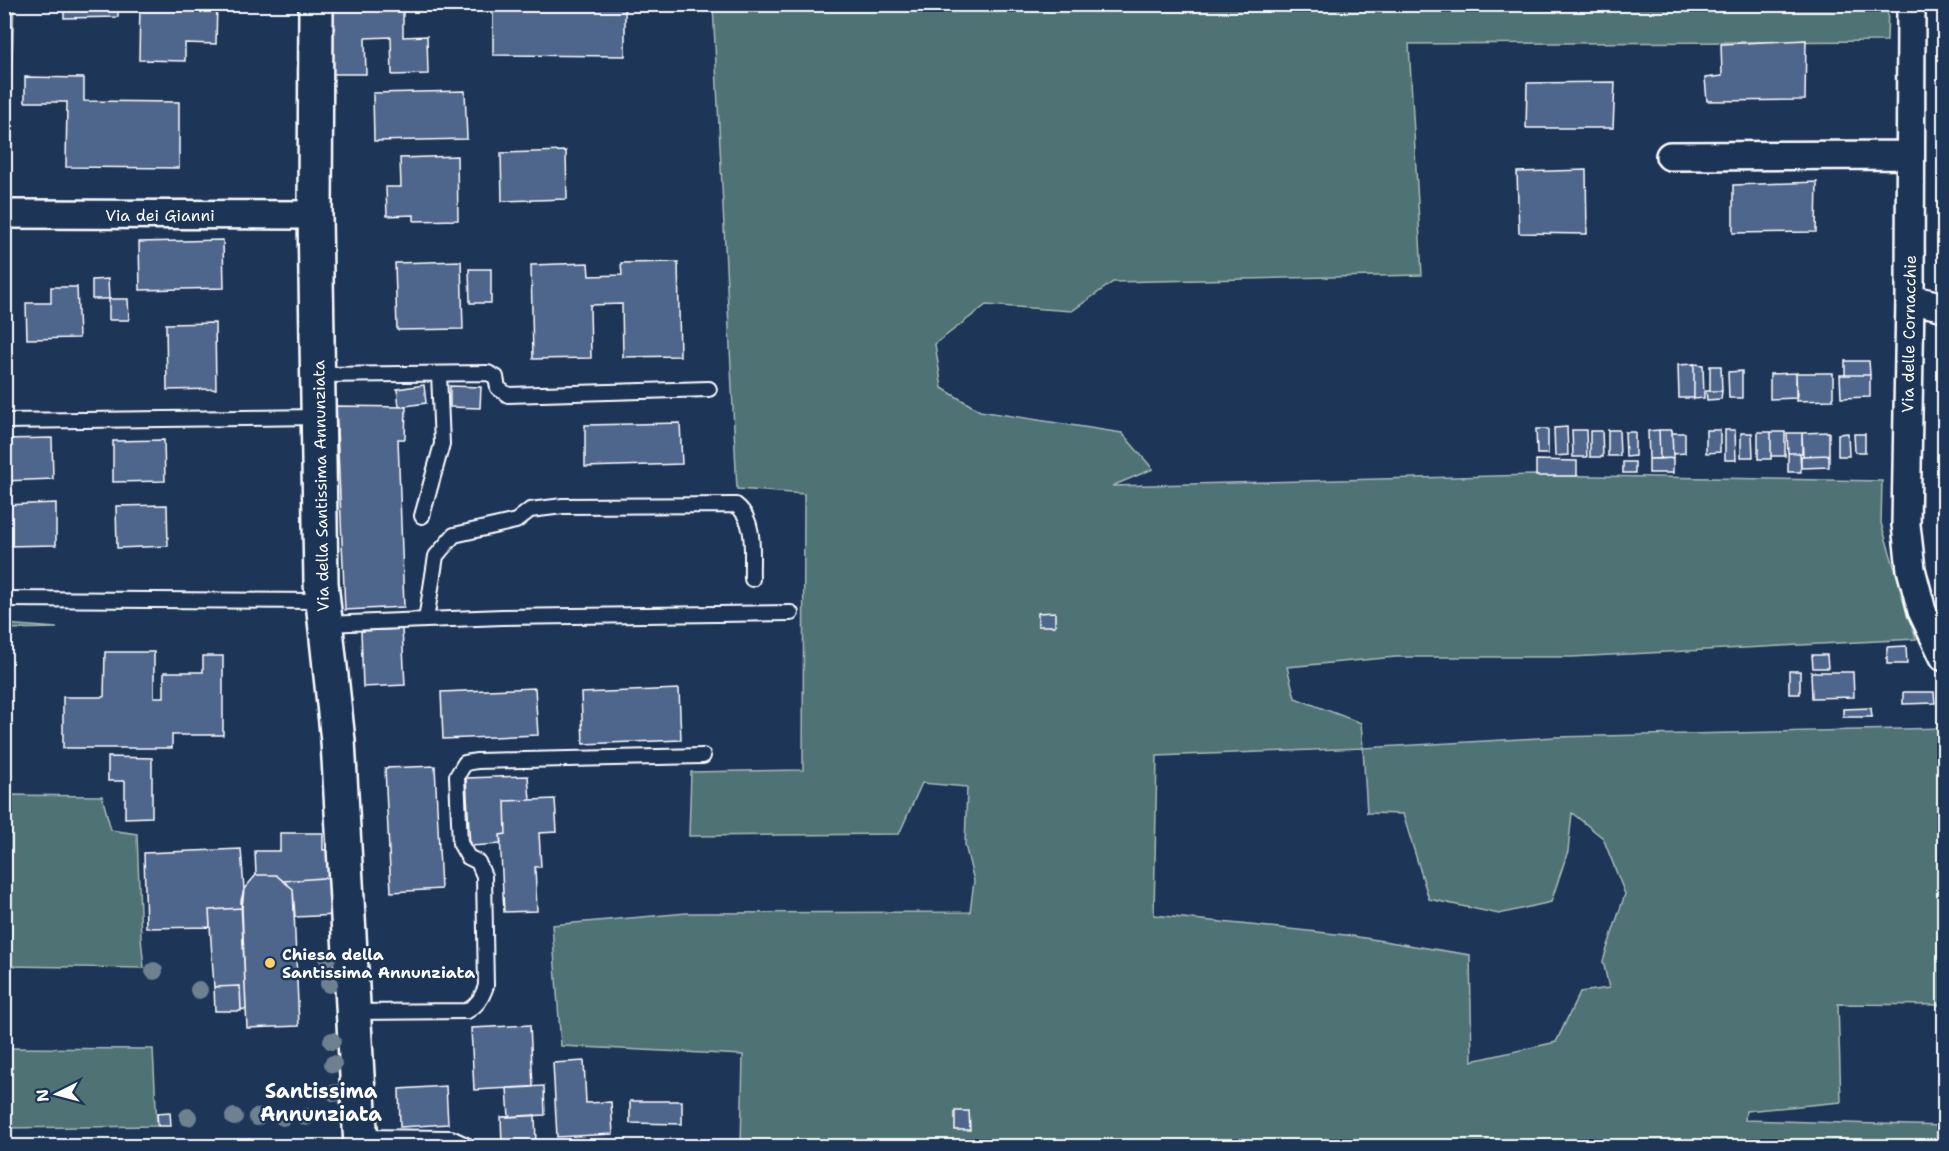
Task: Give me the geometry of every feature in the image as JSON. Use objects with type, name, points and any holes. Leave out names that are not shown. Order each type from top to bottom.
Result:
[{"type":"street","name":"Via della Santissima Annunziata","points":[[316,4],[315,215],[321,583],[338,741],[360,1142]]},
{"type":"street","name":"Via delle Cornacchie","points":[[1911,4],[1910,299],[1906,525],[1911,569],[1922,612],[1944,657]]},
{"type":"street","points":[[1670,156],[1910,155]]},
{"type":"street","name":"Via dei Gianni","points":[[4,214],[315,215]]},
{"type":"street","points":[[1910,299],[1944,307]]},
{"type":"lane","points":[[318,375],[488,373],[496,377],[498,388],[508,395],[709,389]]},
{"type":"lane","points":[[422,516],[442,444],[439,374]]},
{"type":"lane","points":[[4,421],[318,417]]},
{"type":"lane","points":[[426,620],[436,556],[454,535],[516,521],[530,510],[563,506],[735,505],[745,512],[751,526],[752,579]]},
{"type":"lane","points":[[4,599],[324,613],[426,620],[791,614]]},
{"type":"lane","points":[[354,1012],[467,1011],[474,1008],[481,998],[486,986],[484,876],[478,862],[468,857],[460,843],[458,776],[465,764],[477,761],[703,756]]},
{"type":"lane","points":[[360,1142],[451,1138],[468,1146]]},
{"type":"green space","points":[[14,4],[7,205],[5,205],[4,5]]},
{"type":"green space","points":[[713,5],[1888,5],[1887,41],[1409,44],[1422,275],[1113,282],[1072,311],[986,305],[935,344],[942,388],[980,411],[1122,433],[1153,469],[1112,486],[1534,475],[1882,481],[1881,523],[1916,639],[1572,657],[1396,657],[1287,667],[1295,698],[1361,723],[1363,748],[1555,737],[1944,728],[1944,1005],[1838,1004],[1841,1102],[1746,1111],[1745,1120],[1944,1126],[1944,1146],[741,1146],[743,1055],[561,1046],[552,925],[687,913],[970,912],[974,881],[965,845],[967,787],[922,783],[899,834],[689,836],[691,772],[803,770],[804,494],[737,489]],"holes":[[[1363,748],[1367,813],[1403,814],[1429,899],[1499,914],[1551,902],[1568,851],[1572,813],[1603,838],[1625,894],[1603,961],[1609,988],[1580,992],[1556,1042],[1472,1061],[1470,955],[1346,935],[1154,915],[1157,756]]]},
{"type":"green space","points":[[5,624],[57,628],[5,629]]},
{"type":"green space","points":[[5,795],[102,796],[111,830],[137,834],[144,968],[5,966]]},
{"type":"green space","points":[[4,1048],[153,1049],[157,1126],[5,1128]]},
{"type":"building","points":[[64,4],[118,4],[118,17],[64,18]]},
{"type":"building","points":[[140,4],[217,4],[216,44],[185,43],[185,61],[139,60]]},
{"type":"building","points":[[331,4],[403,4],[403,37],[427,36],[428,74],[392,75],[391,37],[365,38],[366,74],[333,74]]},
{"type":"building","points":[[493,4],[625,4],[625,56],[493,55]]},
{"type":"building","points":[[1806,40],[1805,100],[1707,101],[1705,78],[1722,76],[1721,44]]},
{"type":"building","points":[[25,77],[84,78],[84,101],[179,102],[179,168],[66,167],[67,102],[25,102]]},
{"type":"building","points":[[1615,82],[1613,128],[1526,128],[1527,83]]},
{"type":"building","points":[[465,91],[467,139],[374,141],[373,93]]},
{"type":"building","points":[[566,151],[567,199],[502,201],[501,153]]},
{"type":"building","points":[[457,156],[458,220],[414,221],[414,215],[387,216],[386,187],[401,187],[400,158]]},
{"type":"building","points":[[1586,170],[1587,234],[1519,233],[1517,172]]},
{"type":"building","points":[[1817,182],[1816,232],[1733,233],[1733,185]]},
{"type":"building","points":[[223,240],[224,288],[140,290],[139,242]]},
{"type":"building","points":[[461,261],[463,329],[397,330],[395,263]]},
{"type":"building","points":[[678,262],[680,356],[623,357],[622,304],[590,305],[591,358],[533,359],[531,265],[588,263],[589,276],[622,275],[621,263]]},
{"type":"building","points":[[469,269],[491,269],[491,303],[470,303]]},
{"type":"building","points":[[108,279],[109,299],[92,299],[92,280]]},
{"type":"building","points":[[51,287],[77,287],[79,338],[27,339],[26,303],[51,303]]},
{"type":"building","points":[[109,299],[128,299],[129,320],[109,320]]},
{"type":"building","points":[[215,323],[216,389],[167,390],[166,324]]},
{"type":"building","points":[[1845,361],[1869,361],[1870,375],[1845,375]]},
{"type":"building","points":[[1694,364],[1703,365],[1704,398],[1694,399]]},
{"type":"building","points":[[1694,364],[1694,398],[1679,398],[1678,365]]},
{"type":"building","points":[[1710,366],[1721,366],[1722,391],[1710,391]]},
{"type":"building","points":[[1742,371],[1742,398],[1729,398],[1728,372]]},
{"type":"building","points":[[1796,373],[1833,373],[1833,400],[1796,401]]},
{"type":"building","points":[[1796,373],[1797,398],[1770,399],[1770,374]]},
{"type":"building","points":[[1840,375],[1870,375],[1870,397],[1841,398]]},
{"type":"building","points":[[424,385],[426,403],[399,407],[397,389]]},
{"type":"building","points":[[450,386],[481,387],[480,408],[450,407]]},
{"type":"building","points":[[1706,391],[1722,391],[1721,399],[1707,400]]},
{"type":"building","points":[[336,406],[406,407],[405,439],[398,439],[404,607],[345,610]]},
{"type":"building","points":[[680,423],[682,464],[585,467],[585,425]]},
{"type":"building","points":[[1567,427],[1568,455],[1555,456],[1554,428]]},
{"type":"building","points":[[1536,429],[1548,429],[1548,454],[1537,454]]},
{"type":"building","points":[[1572,430],[1586,430],[1587,457],[1573,457]]},
{"type":"building","points":[[1608,430],[1619,430],[1620,456],[1608,456]]},
{"type":"building","points":[[1659,430],[1660,459],[1649,459],[1648,431]]},
{"type":"building","points":[[1659,430],[1672,430],[1673,458],[1660,459]]},
{"type":"building","points":[[1706,430],[1720,430],[1720,452],[1706,453]]},
{"type":"building","points":[[1725,430],[1735,430],[1736,460],[1725,460]]},
{"type":"building","points":[[1590,431],[1602,431],[1603,457],[1590,457]]},
{"type":"building","points":[[1625,432],[1635,432],[1635,456],[1626,457]]},
{"type":"building","points":[[1758,432],[1771,432],[1771,459],[1758,459]]},
{"type":"building","points":[[1771,432],[1785,432],[1785,456],[1771,456]]},
{"type":"building","points":[[1829,432],[1829,455],[1803,456],[1802,433]]},
{"type":"building","points":[[1672,433],[1685,433],[1685,453],[1673,454]]},
{"type":"building","points":[[1741,433],[1752,433],[1753,457],[1741,457]]},
{"type":"building","points":[[1787,433],[1802,433],[1802,453],[1788,453]]},
{"type":"building","points":[[1848,433],[1849,456],[1838,456],[1838,434]]},
{"type":"building","points":[[1854,434],[1865,434],[1865,452],[1855,452]]},
{"type":"building","points":[[52,438],[53,479],[4,481],[4,439]]},
{"type":"building","points":[[164,440],[165,481],[113,482],[113,441]]},
{"type":"building","points":[[1788,453],[1800,453],[1801,472],[1788,472]]},
{"type":"building","points":[[1829,455],[1829,467],[1801,468],[1801,456]]},
{"type":"building","points":[[1673,458],[1673,473],[1649,473],[1649,459]]},
{"type":"building","points":[[1536,460],[1577,461],[1577,476],[1536,476]]},
{"type":"building","points":[[1623,462],[1635,462],[1635,473],[1623,473]]},
{"type":"building","points":[[56,503],[56,545],[5,546],[4,505]]},
{"type":"building","points":[[167,505],[168,546],[117,548],[116,506]]},
{"type":"building","points":[[1055,612],[1055,626],[1038,626],[1038,613]]},
{"type":"building","points":[[402,629],[405,685],[363,687],[361,631]]},
{"type":"building","points":[[1906,646],[1907,664],[1887,664],[1887,647]]},
{"type":"building","points":[[105,652],[154,652],[154,697],[164,697],[164,672],[203,672],[203,656],[223,656],[223,735],[172,735],[172,748],[63,748],[63,697],[104,697]]},
{"type":"building","points":[[1812,655],[1827,655],[1828,668],[1813,668]]},
{"type":"building","points":[[1789,671],[1800,671],[1800,694],[1789,694]]},
{"type":"building","points":[[1811,672],[1853,672],[1854,697],[1812,698]]},
{"type":"building","points":[[535,688],[538,735],[443,739],[441,692]]},
{"type":"building","points":[[679,689],[681,740],[583,744],[581,693]]},
{"type":"building","points":[[1903,692],[1934,692],[1935,703],[1903,704]]},
{"type":"building","points":[[1871,708],[1872,717],[1843,717],[1843,709]]},
{"type":"building","points":[[108,757],[152,758],[152,817],[125,818],[125,781],[108,781]]},
{"type":"building","points":[[435,766],[441,889],[391,892],[385,768]]},
{"type":"building","points":[[528,776],[530,800],[505,801],[506,834],[500,835],[501,844],[470,846],[466,778]]},
{"type":"building","points":[[555,799],[557,832],[539,833],[541,867],[535,867],[537,911],[504,912],[500,835],[506,834],[505,801]]},
{"type":"building","points":[[280,833],[323,833],[323,850],[335,849],[336,877],[283,881],[276,875],[256,875],[255,851],[280,851]]},
{"type":"building","points":[[241,849],[244,889],[242,908],[209,910],[210,927],[146,928],[144,853]]},
{"type":"building","name":"Chiesa della Santissima Annunziata","points":[[256,875],[276,875],[293,889],[299,1026],[247,1028],[241,901],[244,889]]},
{"type":"building","points":[[336,877],[338,915],[295,917],[293,889],[283,881]]},
{"type":"building","points":[[242,908],[246,1010],[241,1009],[240,986],[214,987],[209,910]]},
{"type":"building","points":[[240,986],[241,1011],[215,1011],[214,987]]},
{"type":"building","points":[[530,1025],[533,1087],[474,1090],[471,1028]]},
{"type":"building","points":[[584,1061],[586,1103],[611,1102],[613,1134],[557,1137],[553,1063]]},
{"type":"building","points":[[446,1086],[448,1124],[400,1127],[399,1089]]},
{"type":"building","points":[[544,1086],[545,1115],[509,1117],[507,1088]]},
{"type":"building","points":[[630,1101],[682,1101],[682,1124],[630,1123]]},
{"type":"building","points":[[955,1111],[969,1111],[970,1130],[955,1130]]},
{"type":"building","points":[[170,1112],[171,1126],[158,1126],[157,1113]]},
{"type":"building","points":[[535,1115],[536,1143],[502,1145],[501,1117]]},
{"type":"place","name":"Chiesa della Santissima Annunziata","points":[[270,963]]},
{"type":"district","name":"Santissima Annunziata","points":[[321,1102]]}]
